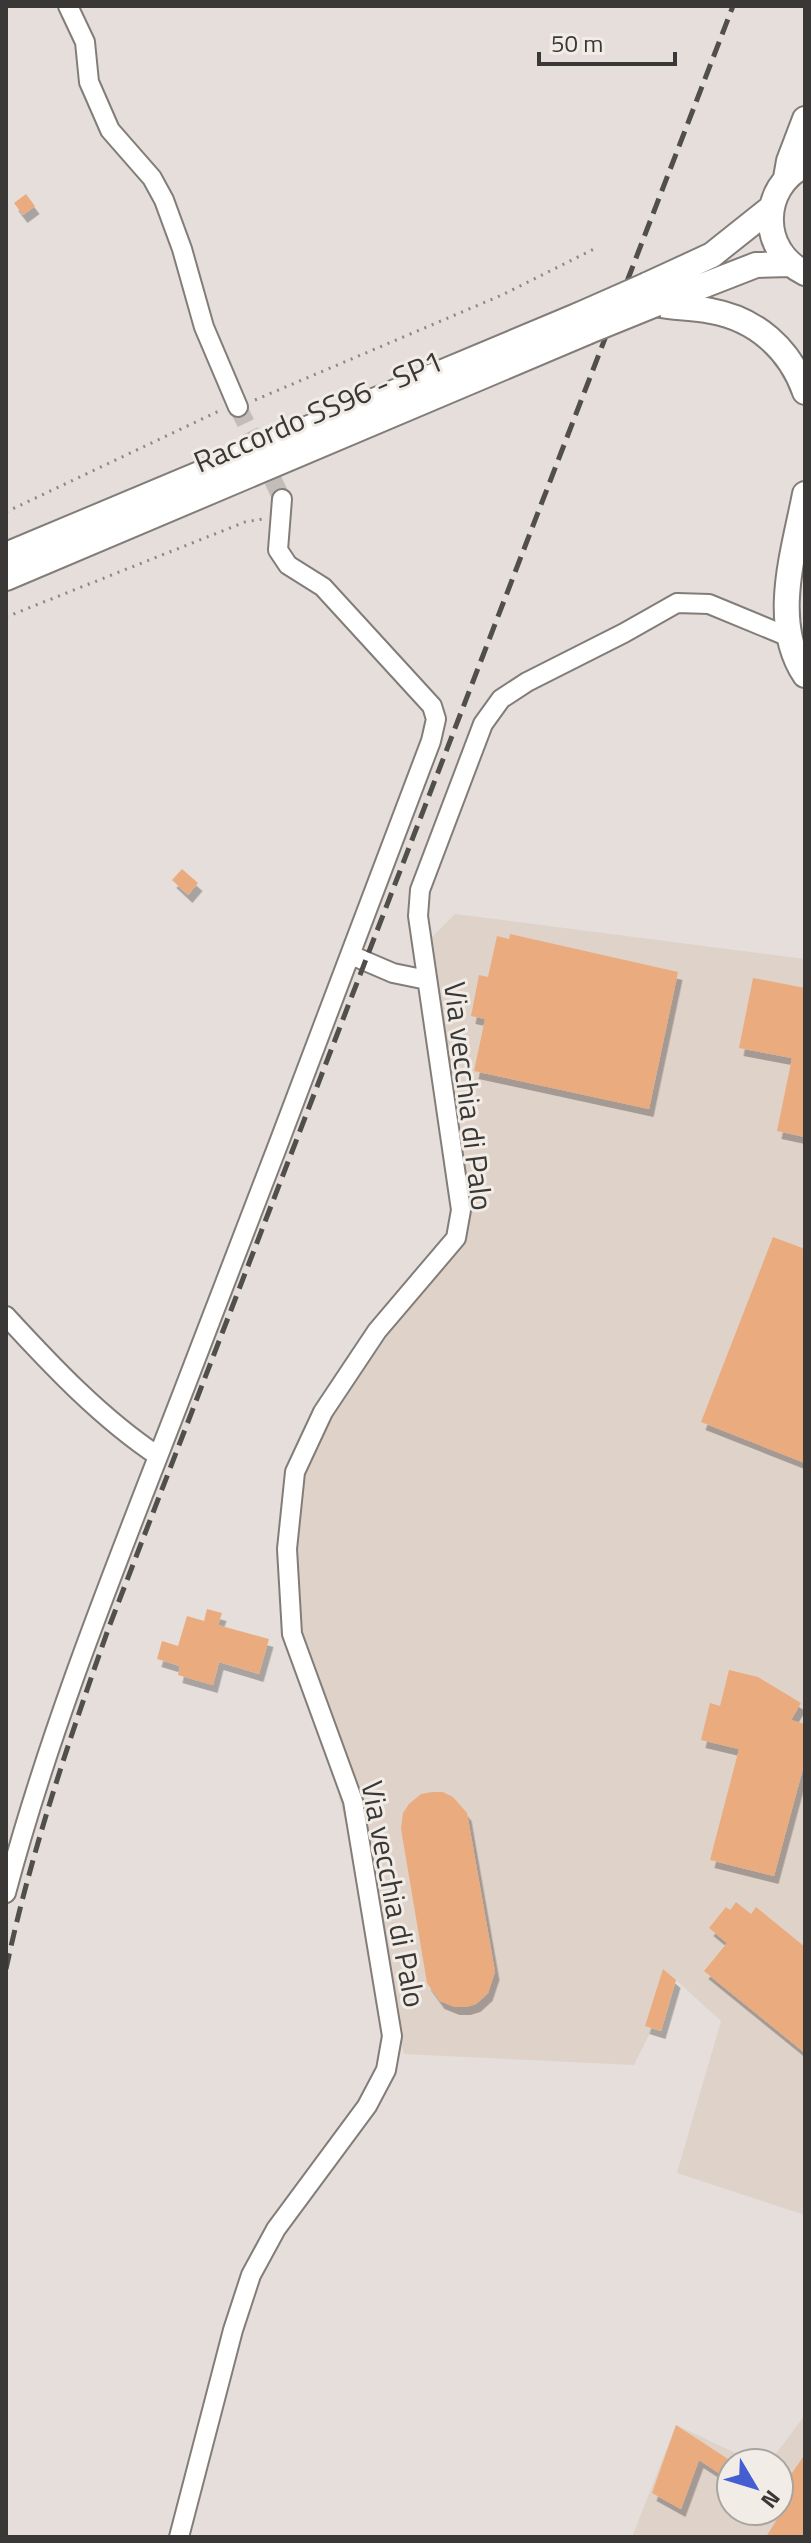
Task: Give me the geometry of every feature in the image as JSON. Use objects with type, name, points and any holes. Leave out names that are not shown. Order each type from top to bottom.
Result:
[{"type":"main road","points":[[799,273],[780,252],[770,223],[777,192],[795,172],[789,161],[805,119]]},
{"type":"main road","points":[[651,295],[712,255],[771,208]]},
{"type":"main road","points":[[651,295],[756,265],[799,273]]},
{"type":"main road","points":[[651,295],[724,314],[762,331],[791,362],[805,392]]},
{"type":"main road","name":"Raccordo SS96 - SP1","points":[[6,555],[651,295]]},
{"type":"main road","name":"Raccordo SS96 - SP1","points":[[6,578],[583,323]]},
{"type":"main road","points":[[805,494],[786,608],[789,637],[805,675]]},
{"type":"street","points":[[68,6],[85,42],[89,82],[110,130],[152,178],[164,200],[182,249],[204,327],[238,407]]},
{"type":"street","points":[[6,1893],[21,1836],[63,1711],[351,955],[431,741],[436,719],[432,706],[323,587],[288,565],[278,550],[280,508]]},
{"type":"street","name":"Via vecchia di Palo","points":[[179,2537],[233,2330],[251,2275],[276,2229],[367,2106],[386,2070],[392,2036],[353,1801],[292,1634],[287,1549],[295,1472],[323,1412],[377,1331],[456,1238],[461,1210],[418,916],[420,890],[483,724],[501,699],[527,682],[677,603],[709,604],[789,637]]},
{"type":"street","points":[[351,955],[393,973],[427,980]]},
{"type":"street","points":[[6,1316],[41,1354],[132,1439],[158,1456]]},
{"type":"path","points":[[6,512],[221,410],[238,407],[502,295],[598,247]]},
{"type":"path","points":[[6,617],[280,508]]},
{"type":"shaded area","points":[[455,914],[805,959],[805,2215],[677,2173],[721,2021],[676,1980],[634,2065],[404,2054],[310,1683],[287,1549],[309,1442],[392,1314],[455,1238],[422,947]]},
{"type":"shaded area","points":[[805,2415],[805,2537],[632,2537],[676,2425],[723,2447],[715,2447],[715,2527],[795,2527],[795,2447],[781,2447]]},
{"type":"building","points":[[26,194],[35,206],[23,215],[14,203]]},
{"type":"building","points":[[182,869],[198,883],[188,895],[172,880]]},
{"type":"building","points":[[510,934],[678,972],[649,1109],[474,1071],[485,1019],[471,1016],[479,975],[488,977],[497,936],[509,939]]},
{"type":"building","points":[[753,978],[805,988],[805,1137],[777,1131],[792,1058],[739,1048]]},
{"type":"building","points":[[773,1237],[805,1249],[805,1463],[701,1422]]},
{"type":"building","points":[[207,1609],[222,1613],[218,1625],[269,1639],[259,1674],[219,1662],[213,1685],[178,1675],[180,1666],[157,1659],[162,1641],[178,1646],[187,1616],[204,1621]]},
{"type":"building","points":[[729,1670],[758,1677],[801,1703],[791,1720],[805,1724],[805,1761],[774,1876],[710,1860],[739,1749],[701,1740],[710,1703],[720,1706]]},
{"type":"building","points":[[443,1792],[453,1797],[467,1813],[495,1972],[488,1993],[476,2004],[466,2007],[455,2007],[440,2001],[427,1983],[401,1829],[403,1813],[409,1804],[421,1794]]},
{"type":"building","points":[[736,1902],[751,1914],[756,1907],[805,1947],[805,2053],[704,1971],[727,1943],[709,1928],[726,1907],[730,1910]]},
{"type":"building","points":[[663,1969],[676,1980],[661,2031],[645,2026]]},
{"type":"building","points":[[676,2425],[715,2451],[715,2470],[699,2460],[681,2509],[652,2493]]},
{"type":"building","points":[[805,2454],[805,2537],[766,2537],[772,2527],[795,2527],[795,2469]]},
{"type":"tunnel","points":[[238,407],[282,499]]},
{"type":"railway","points":[[6,1969],[52,1796],[109,1627],[733,6]]}]
